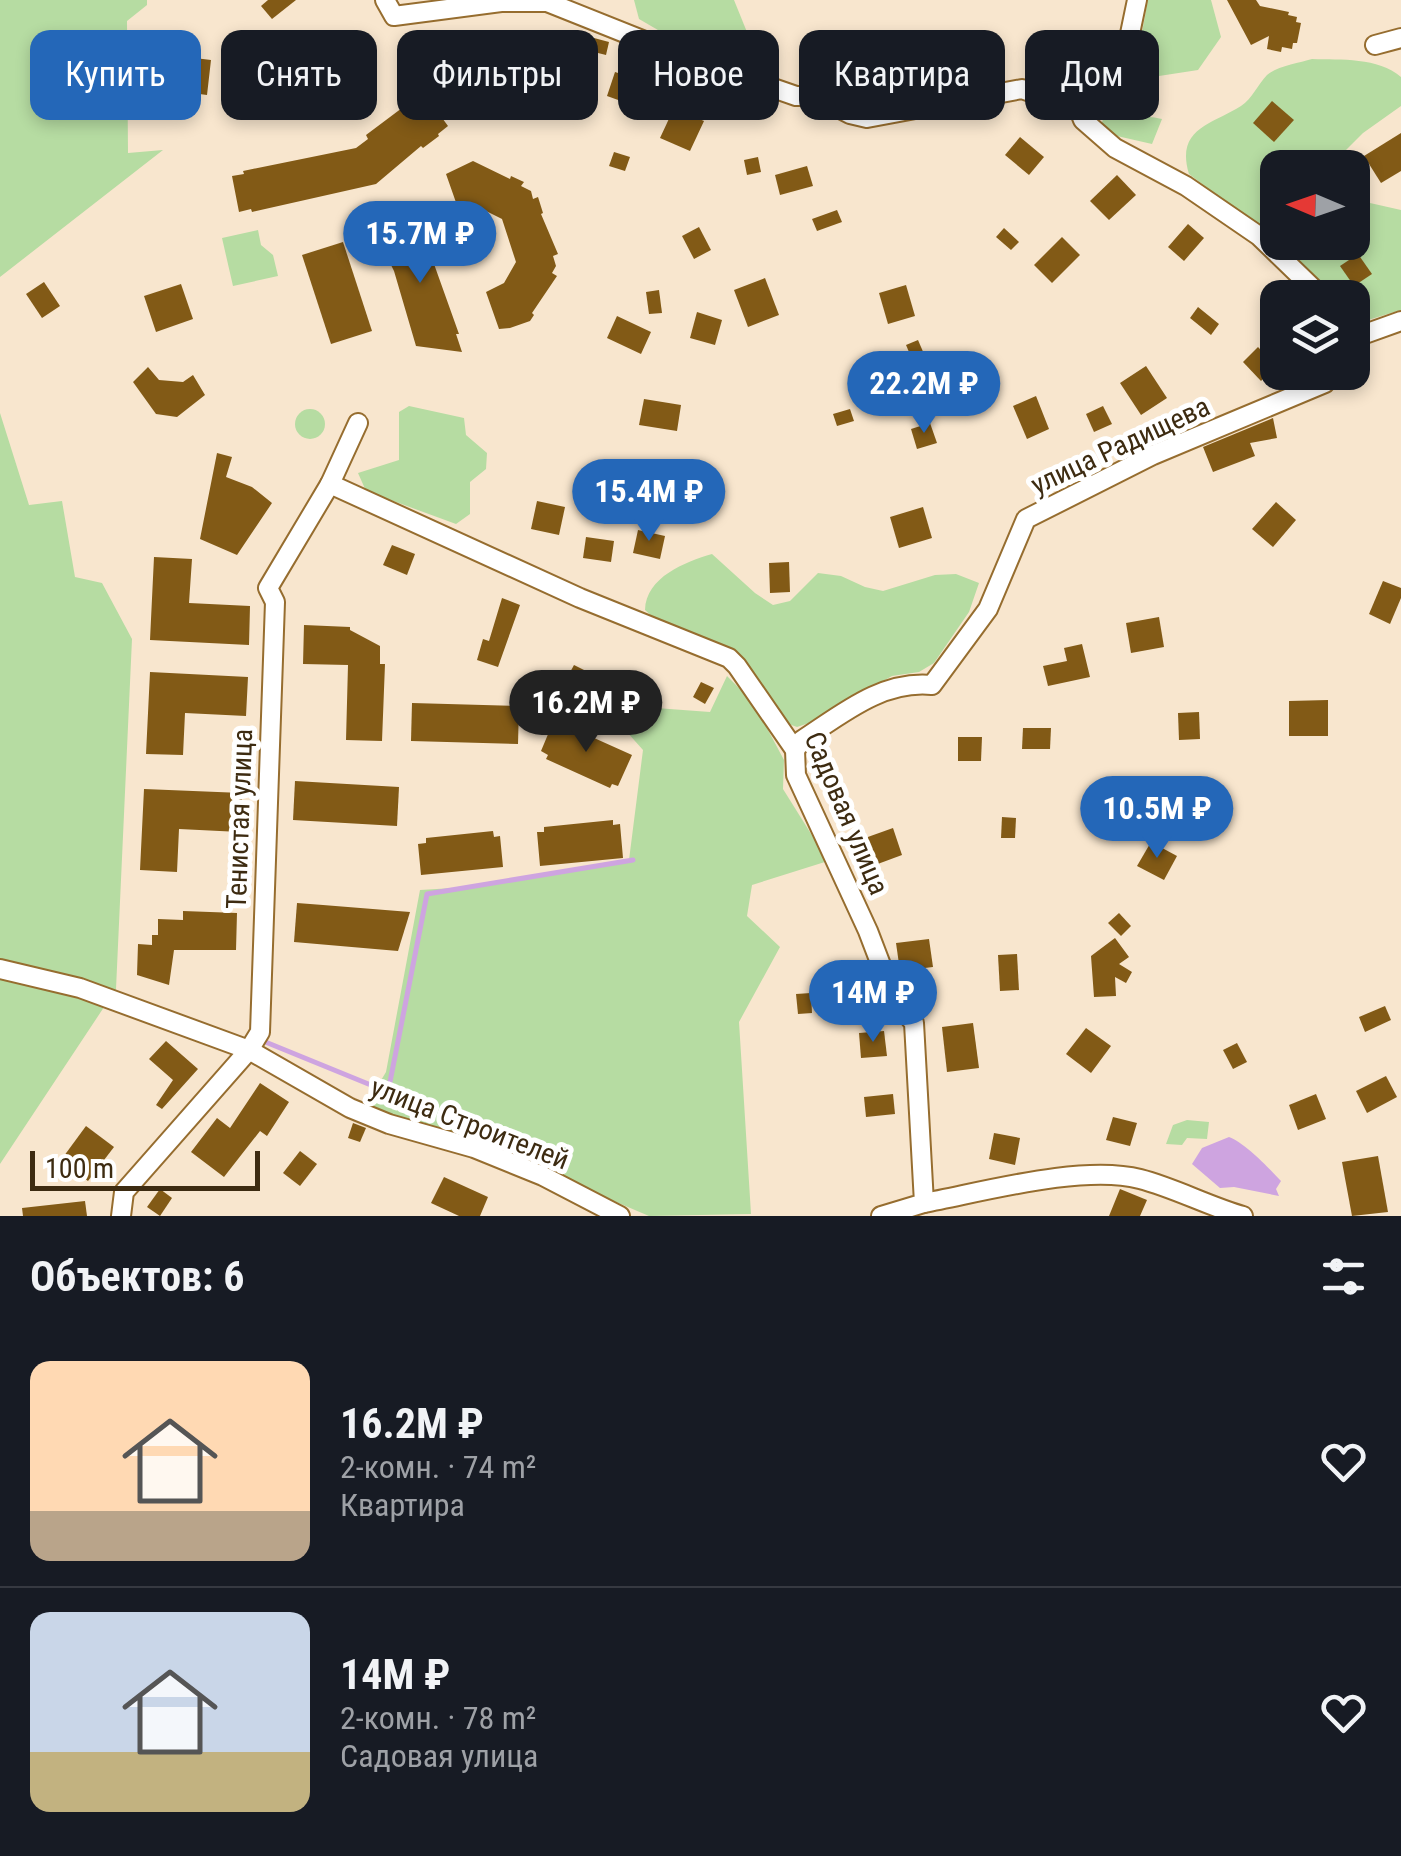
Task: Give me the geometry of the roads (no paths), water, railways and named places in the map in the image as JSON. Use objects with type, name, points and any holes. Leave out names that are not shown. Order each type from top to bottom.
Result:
[{"type":"street","points":[[385,0],[394,16],[501,2],[547,2],[694,61],[796,96],[815,96],[867,118],[1025,90]]},
{"type":"street","points":[[1131,30],[1137,0]]},
{"type":"street","points":[[1375,45],[1401,38]]},
{"type":"street","points":[[1083,120],[1115,148],[1186,186],[1259,236],[1304,280]]},
{"type":"street","points":[[1370,331],[1401,321]]},
{"type":"street","name":"улица Радищева","points":[[795,750],[802,740],[872,696],[894,687],[932,685],[988,609],[1026,519],[1153,455],[1308,390]]},
{"type":"street","points":[[330,484],[358,423]]},
{"type":"street","name":"Садовая улица","points":[[330,484],[580,598],[729,658],[737,666],[795,750],[796,774],[868,931],[891,992],[914,1023],[924,1203]]},
{"type":"street","name":"Тенистая улица","points":[[249,1050],[262,1022],[275,602],[268,588],[330,484]]},
{"type":"street","name":"улица Строителей","points":[[0,969],[80,988],[249,1050],[350,1108],[388,1124],[474,1148],[543,1176],[620,1216]]},
{"type":"street","points":[[121,1216],[124,1192],[249,1050]]},
{"type":"street","points":[[881,1216],[924,1203],[1082,1176],[1140,1179],[1243,1216]]},
{"type":"waterway","points":[[263,1041],[388,1092],[427,894],[633,860]]}]
